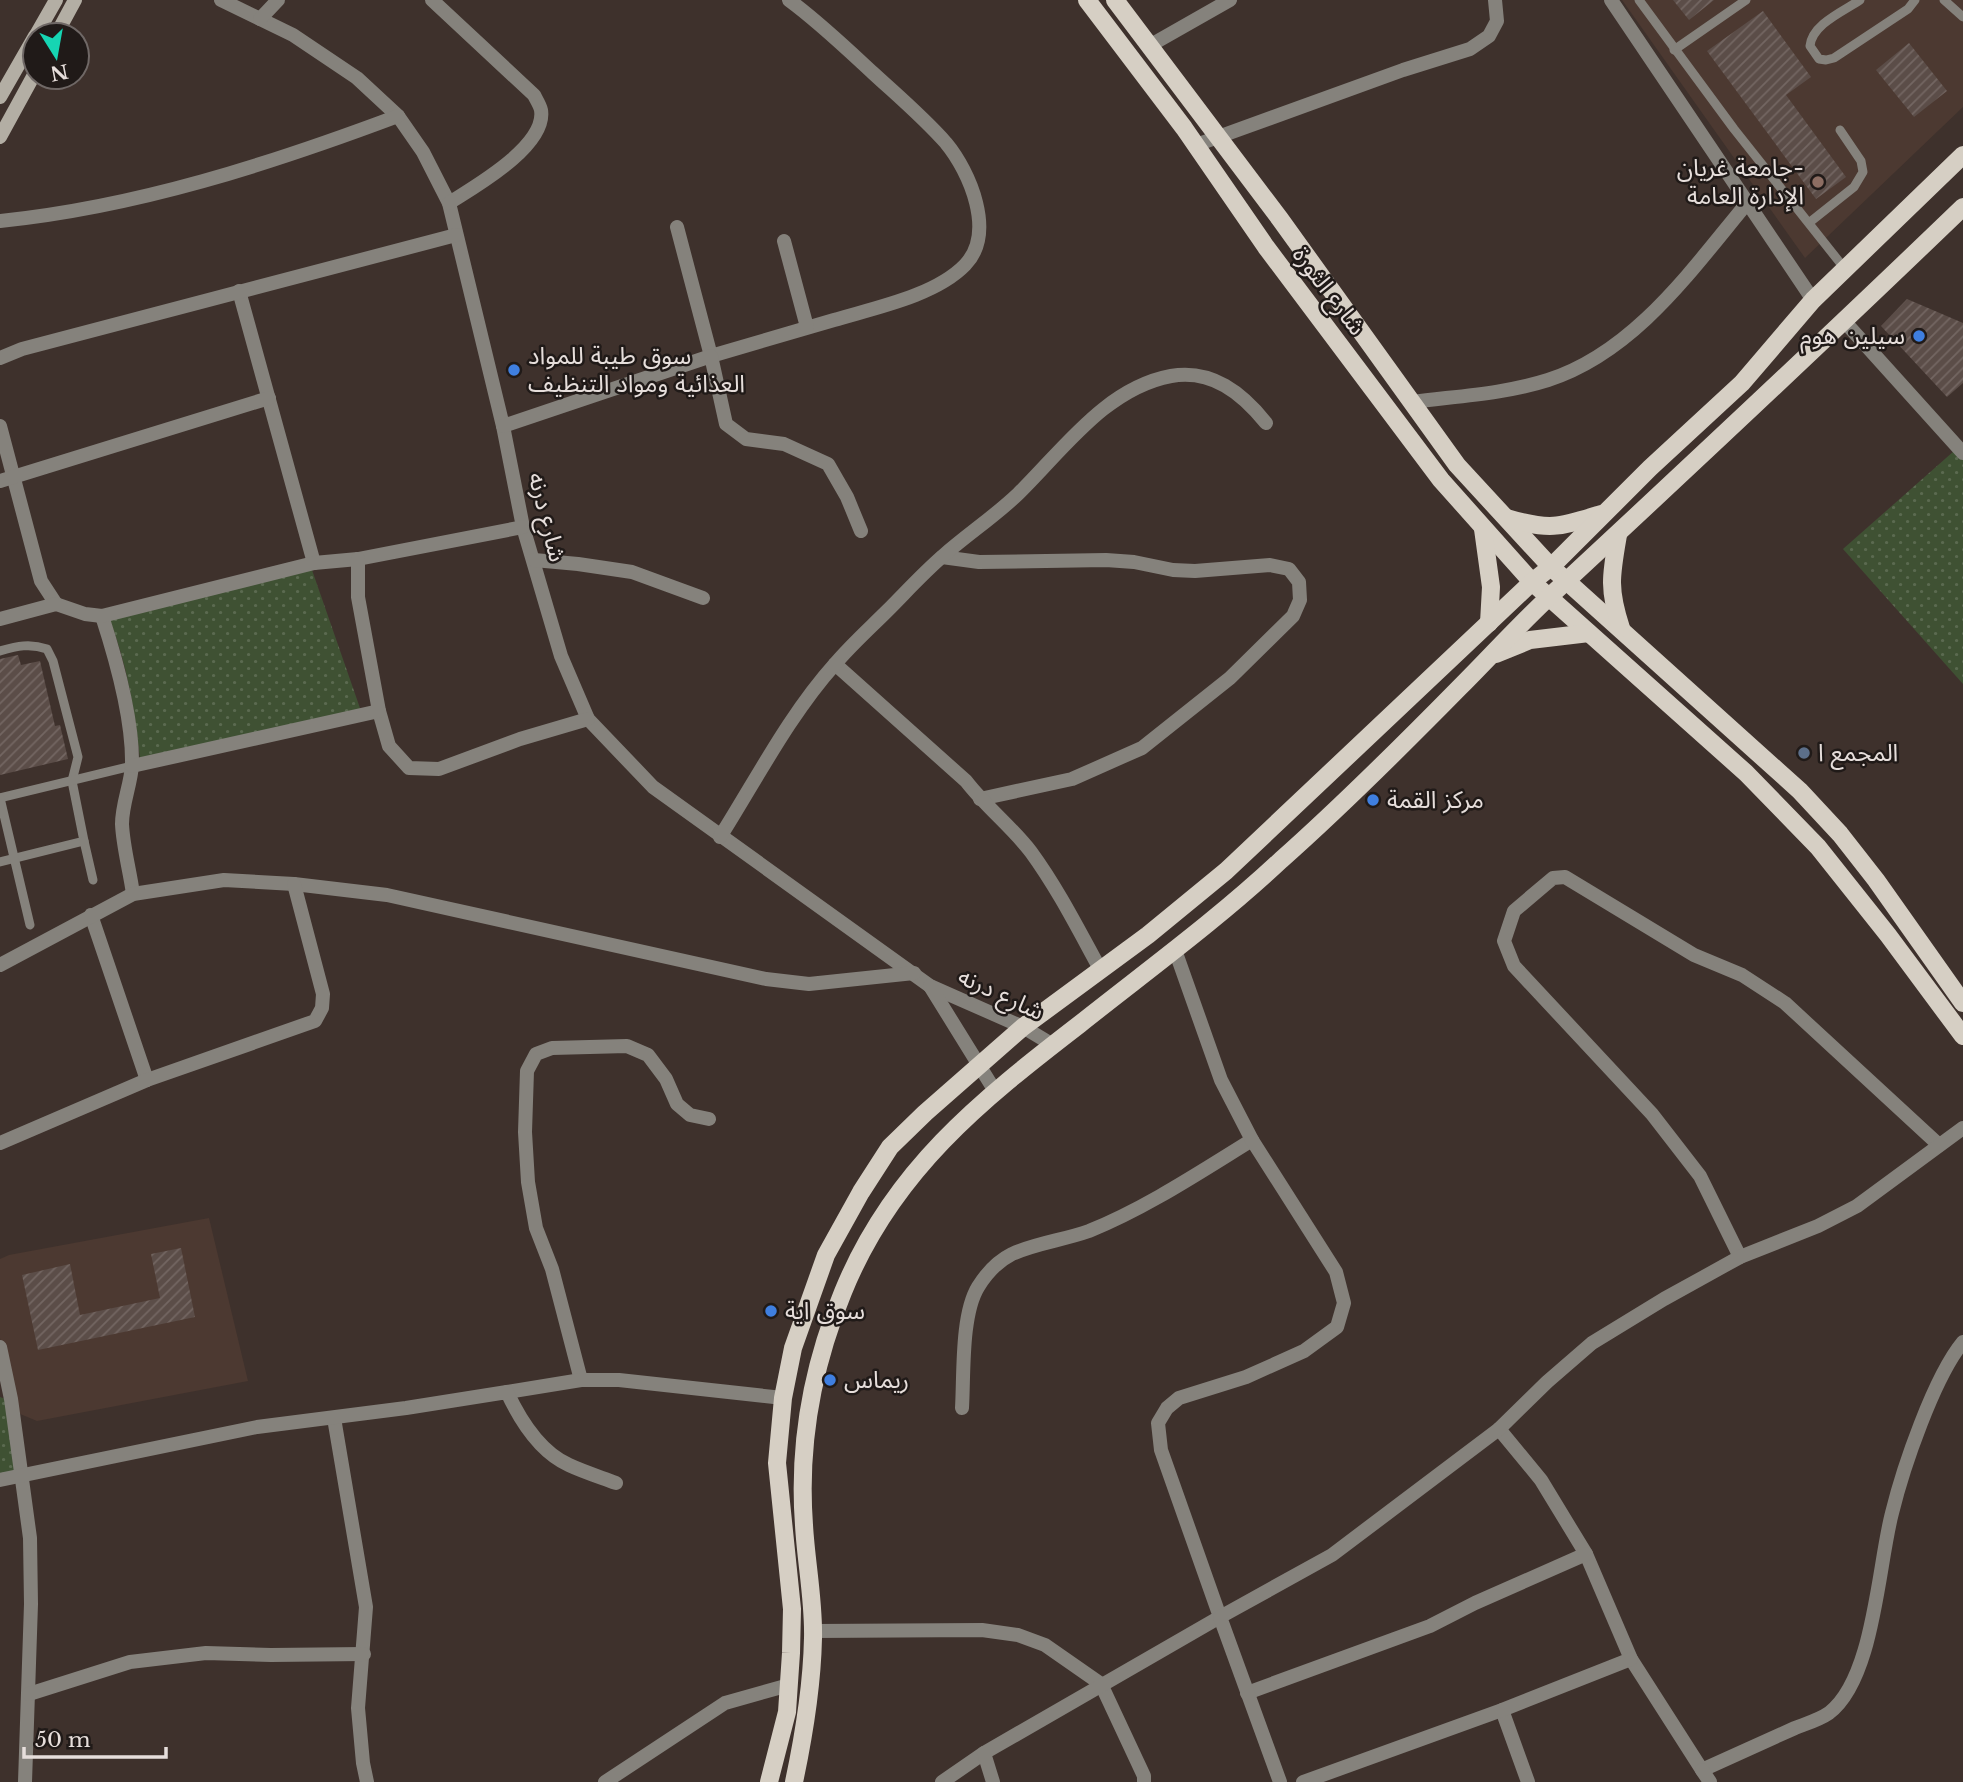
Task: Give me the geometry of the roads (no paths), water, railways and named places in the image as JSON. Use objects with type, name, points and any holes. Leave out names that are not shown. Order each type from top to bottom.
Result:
[{"type":"main road","points":[[43,21],[56,0]]},
{"type":"main road","points":[[64,21],[75,0]]},
{"type":"main road","name":"شارع الثورة","points":[[1087,0],[1196,145],[1274,258],[1434,470],[1483,529],[1532,582],[1746,773],[1818,847],[1888,934],[1963,1036]]},
{"type":"main road","name":"شارع الثورة","points":[[1115,0],[1218,135],[1457,465],[1551,567],[1774,766],[1840,834],[1963,1003]]},
{"type":"main road","points":[[0,97],[21,60]]},
{"type":"main road","points":[[0,137],[25,91]]},
{"type":"main road","points":[[769,1782],[787,1712],[792,1609],[777,1463],[783,1398],[793,1348],[826,1255],[890,1147],[1023,1027],[1148,935],[1226,871],[1551,567],[1742,383],[1813,300],[1963,155]]},
{"type":"main road","points":[[794,1782],[803,1742],[814,1632],[804,1522],[802,1463],[807,1410],[822,1346],[844,1288],[869,1237],[904,1184],[942,1140],[995,1091],[1175,950],[1282,860],[1549,597],[1618,535],[1963,207]]},
{"type":"main road","points":[[1507,518],[1536,527],[1563,526],[1605,513]]},
{"type":"main road","points":[[1483,529],[1491,586],[1489,623]]},
{"type":"main road","points":[[1618,535],[1611,585],[1612,601],[1622,631]]},
{"type":"main road","points":[[1490,657],[1530,640],[1589,633]]},
{"type":"main road","points":[[1818,847],[1840,834]]},
{"type":"street","name":"شارع درنه","points":[[221,0],[293,35],[357,78],[398,116],[424,152],[449,203],[503,426],[523,527],[561,656],[588,719],[653,787],[930,986],[1023,1027],[1053,1045]]},
{"type":"street","points":[[260,19],[278,0]]},
{"type":"street","points":[[432,0],[534,95],[541,111],[538,128],[521,151],[497,173],[449,203]]},
{"type":"street","points":[[503,426],[711,356],[900,300],[942,283],[966,264],[978,242],[979,220],[965,173],[947,144],[789,0]]},
{"type":"street","points":[[1149,46],[1230,0]]},
{"type":"street","points":[[1196,145],[1218,135],[1470,49],[1489,36],[1497,21],[1494,0]]},
{"type":"street","points":[[1611,0],[1813,300]]},
{"type":"street","points":[[0,221],[146,196],[317,146],[398,116]]},
{"type":"street","points":[[1412,402],[1506,391],[1579,368],[1610,349],[1651,314],[1748,202]]},
{"type":"street","points":[[677,227],[726,424],[746,439],[784,444],[828,464],[847,497],[861,531]]},
{"type":"street","points":[[0,358],[22,349],[456,235]]},
{"type":"street","points":[[784,241],[807,327]]},
{"type":"street","points":[[239,291],[314,563]]},
{"type":"street","points":[[1844,321],[1963,453]]},
{"type":"street","points":[[720,836],[802,707],[835,664],[942,557],[1016,496],[1075,434],[1102,410],[1144,383],[1194,375],[1232,388],[1251,404],[1266,422]]},
{"type":"street","points":[[6,480],[269,398]]},
{"type":"street","points":[[0,426],[6,480],[41,580],[56,604]]},
{"type":"street","points":[[0,619],[56,604],[85,614],[102,616],[314,563],[358,559],[523,527]]},
{"type":"street","points":[[942,557],[979,562],[1106,560],[1195,571],[1270,565],[1289,569],[1299,582],[1300,600],[1293,616],[1230,678],[1142,748],[1072,779],[980,799]]},
{"type":"street","points":[[358,559],[358,597],[379,711],[389,746],[409,768],[439,769],[520,739],[588,719]]},
{"type":"street","points":[[534,560],[632,572],[703,598]]},
{"type":"street","points":[[102,616],[116,659],[129,733],[132,766],[122,824],[133,894]]},
{"type":"street","points":[[835,664],[966,781],[1030,851],[1070,914],[1100,969]]},
{"type":"street","points":[[132,766],[379,711]]},
{"type":"street","points":[[1740,1257],[1700,1176],[1652,1114],[1514,966],[1504,941],[1514,911],[1553,878],[1565,877],[1694,955],[1742,975],[1785,1003],[1939,1145]]},
{"type":"street","points":[[0,965],[133,894],[224,880],[294,884],[387,895],[766,979],[808,984],[914,973]]},
{"type":"street","points":[[0,1143],[147,1080],[315,1021],[322,1008],[323,994],[294,884]]},
{"type":"street","points":[[91,915],[147,1080]]},
{"type":"street","points":[[1175,950],[1221,1080],[1252,1140],[1336,1272],[1344,1303],[1337,1327],[1304,1351],[1246,1377],[1179,1398],[1167,1408],[1158,1423],[1161,1450],[1280,1782]]},
{"type":"street","name":"شارع درنه","points":[[930,986],[995,1091]]},
{"type":"street","points":[[581,1380],[552,1269],[536,1228],[525,1132],[527,1071],[536,1054],[552,1048],[627,1046],[648,1055],[666,1079],[677,1104],[690,1115],[709,1119]]},
{"type":"street","points":[[942,1782],[984,1753],[1101,1684],[1332,1555],[1499,1429],[1592,1343],[1740,1257],[1818,1226],[1857,1206],[1963,1128]]},
{"type":"street","points":[[962,1408],[966,1326],[977,1289],[992,1268],[1012,1255],[1100,1225],[1194,1176],[1252,1140]]},
{"type":"street","points":[[1499,1429],[1541,1480],[1586,1554],[1630,1659],[1706,1776],[1828,1713],[1847,1692],[1863,1652],[1873,1615],[1892,1513],[1915,1443],[1937,1387],[1955,1351],[1963,1342]]},
{"type":"street","points":[[0,1347],[5,1397],[22,1475],[30,1538],[31,1604],[25,1782]]},
{"type":"street","points":[[0,1480],[257,1427],[334,1418],[581,1380],[657,1383],[783,1398]]},
{"type":"street","points":[[507,1392],[520,1420],[547,1449],[567,1465],[616,1483]]},
{"type":"street","points":[[334,1418],[366,1607],[358,1708],[367,1782]]},
{"type":"street","points":[[1247,1693],[1430,1626],[1586,1554]]},
{"type":"street","points":[[814,1632],[982,1630],[1018,1635],[1045,1645],[1101,1684],[1144,1776],[1144,1782]]},
{"type":"street","points":[[29,1693],[130,1662],[206,1653],[271,1656],[364,1654]]},
{"type":"street","points":[[1303,1782],[1502,1710],[1630,1659]]},
{"type":"street","points":[[605,1782],[725,1703],[789,1685]]},
{"type":"street","points":[[1502,1710],[1528,1782]]},
{"type":"street","points":[[984,1753],[993,1782]]},
{"type":"lane","points":[[1639,0],[1734,129],[1845,269]]},
{"type":"lane","points":[[1674,50],[1746,0]]},
{"type":"lane","points":[[1860,0],[1816,30],[1810,46],[1819,59],[1834,58],[1908,9],[1915,0]]},
{"type":"lane","points":[[1947,1],[1963,17]]},
{"type":"lane","points":[[1810,222],[1854,187],[1863,172],[1861,161],[1840,130]]},
{"type":"lane","points":[[0,651],[23,645],[47,649],[53,661],[78,757],[72,781],[93,880]]},
{"type":"lane","points":[[30,925],[0,798],[132,766]]},
{"type":"lane","points":[[0,862],[84,841]]},
{"type":"place","name":"جامعة غريان- الإدارة العامة","points":[[1818,182]]},
{"type":"place","name":"سيلين هوم","points":[[1919,336]]},
{"type":"place","name":"سوق طيبة للمواد العذائية ومواد التنظيف","points":[[514,370]]},
{"type":"place","name":"المجمع ا","points":[[1804,753]]},
{"type":"place","name":"مركز القمة","points":[[1373,800]]},
{"type":"place","name":"سوق اية","points":[[771,1311]]},
{"type":"place","name":"ريماس","points":[[830,1380]]}]
